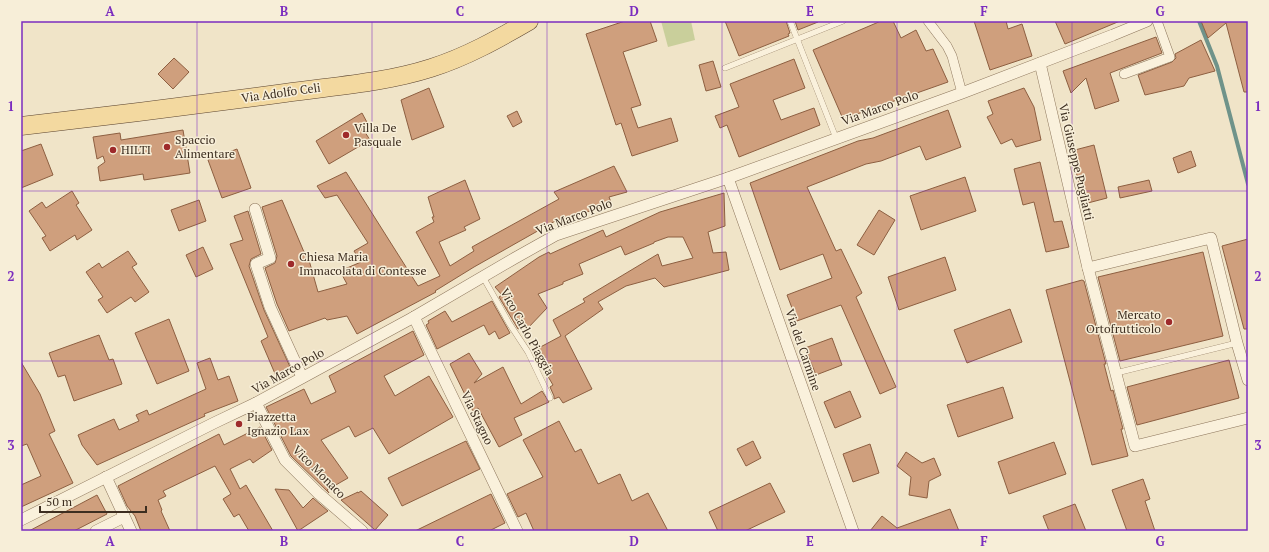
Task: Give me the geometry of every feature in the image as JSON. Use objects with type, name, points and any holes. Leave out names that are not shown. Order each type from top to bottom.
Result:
[{"type":"main road","name":"Via Adolfo Celi","points":[[21,126],[393,78],[450,62],[529,21]]},
{"type":"street","points":[[928,21],[947,46],[952,56],[962,93]]},
{"type":"street","name":"Via Marco Polo","points":[[21,520],[256,403],[414,317],[556,235],[728,178],[962,93],[1113,36],[1147,21]]},
{"type":"street","points":[[1124,74],[1170,56],[1157,21]]},
{"type":"street","name":"Via Giuseppe Pugliatti","points":[[1040,63],[1088,268],[1135,446],[1248,418]]},
{"type":"street","name":"Via del Carmine","points":[[728,178],[853,531]]},
{"type":"street","points":[[255,209],[270,258],[256,264],[270,307],[302,377]]},
{"type":"street","points":[[1088,268],[1211,238],[1236,343],[1248,380]]},
{"type":"street","name":"Via Stagno","points":[[414,317],[517,531]]},
{"type":"street","name":"Vico Monaco","points":[[256,403],[285,460],[318,493],[362,531]]},
{"type":"street","points":[[106,477],[131,531]]},
{"type":"street","points":[[96,531],[124,517]]},
{"type":"lane","points":[[790,21],[836,138]]},
{"type":"lane","points":[[725,68],[843,21]]},
{"type":"lane","name":"Vico Carlo Piaggia","points":[[483,277],[509,323],[528,352],[550,398]]},
{"type":"lane","points":[[1116,373],[1236,343]]},
{"type":"green space","points":[[661,21],[691,21],[695,40],[668,47]]},
{"type":"building","points":[[625,21],[650,21],[657,41],[623,52],[641,105],[631,108],[638,128],[671,118],[678,141],[632,156],[621,123],[616,125],[586,34]]},
{"type":"building","points":[[725,21],[786,21],[790,33],[788,34],[789,36],[739,56]]},
{"type":"building","points":[[795,21],[818,21],[818,22],[798,30]]},
{"type":"building","points":[[881,21],[893,21],[901,38],[916,30],[926,51],[933,49],[948,82],[843,119],[813,50]]},
{"type":"building","points":[[974,21],[1006,21],[1008,29],[1022,24],[1032,56],[990,70]]},
{"type":"building","points":[[1055,21],[1120,21],[1065,44]]},
{"type":"building","points":[[1201,21],[1248,21],[1248,92],[1244,92],[1226,23],[1208,38]]},
{"type":"building","points":[[1156,37],[1162,53],[1110,73],[1119,101],[1095,109],[1086,78],[1071,93],[1063,71]]},
{"type":"building","points":[[1201,40],[1215,71],[1189,78],[1184,86],[1145,95],[1138,75],[1172,62],[1176,58],[1175,54]]},
{"type":"building","points":[[174,58],[189,72],[173,89],[158,74]]},
{"type":"building","points":[[794,59],[805,88],[773,100],[781,120],[814,108],[820,125],[739,157],[727,125],[720,128],[715,116],[739,107],[730,84]]},
{"type":"building","points":[[713,61],[721,87],[706,91],[699,65]]},
{"type":"building","points":[[429,88],[444,127],[412,140],[401,100]]},
{"type":"building","points":[[1024,88],[1034,107],[1041,140],[1016,147],[1012,139],[1001,144],[987,117],[993,114],[988,101]]},
{"type":"building","points":[[948,110],[961,147],[926,160],[920,146],[881,161],[866,164],[807,187],[836,251],[841,249],[862,293],[856,297],[896,387],[880,394],[841,305],[797,321],[787,295],[832,278],[823,254],[780,270],[750,183],[858,141],[873,138]]},
{"type":"building","points":[[517,111],[522,122],[513,127],[507,116]]},
{"type":"building","name":"Villa De Pasquale","points":[[362,113],[369,126],[363,129],[370,140],[329,164],[316,141]]},
{"type":"building","points":[[183,130],[190,173],[144,180],[143,174],[100,181],[98,167],[105,162],[103,156],[97,159],[93,137],[120,133],[121,140]]},
{"type":"building","points":[[41,144],[53,175],[21,188],[21,151]]},
{"type":"building","points":[[1094,145],[1107,198],[1084,204],[1071,151]]},
{"type":"building","points":[[237,149],[251,188],[222,198],[208,160]]},
{"type":"building","points":[[1191,151],[1196,166],[1178,173],[1173,158]]},
{"type":"building","points":[[1040,162],[1054,222],[1062,221],[1069,247],[1046,252],[1034,202],[1023,205],[1014,169]]},
{"type":"building","points":[[614,166],[627,192],[609,197],[612,205],[557,220],[474,267],[435,291],[436,292],[357,334],[347,316],[327,320],[325,318],[289,331],[277,304],[265,268],[275,263],[277,256],[262,207],[282,200],[304,252],[307,253],[318,292],[347,284],[340,271],[361,262],[354,251],[368,243],[337,195],[325,198],[317,186],[346,172],[418,286],[440,276],[416,232],[434,222],[428,197],[465,180],[480,219],[464,227],[466,230],[439,242],[450,266],[474,251],[472,247],[559,199],[554,192]]},
{"type":"building","points":[[965,177],[976,211],[921,230],[910,196]]},
{"type":"building","points":[[1149,180],[1152,191],[1120,198],[1118,187]]},
{"type":"building","points":[[72,191],[79,203],[76,205],[92,230],[77,240],[75,235],[50,251],[42,238],[46,236],[29,211],[42,202],[46,208]]},
{"type":"building","points":[[724,193],[725,226],[708,232],[713,253],[726,252],[729,270],[664,287],[655,278],[626,286],[598,302],[603,309],[565,336],[592,389],[563,403],[559,397],[554,399],[550,387],[553,385],[533,351],[561,336],[553,320],[585,302],[583,299],[658,254],[662,266],[693,258],[683,237],[668,237],[625,255],[621,246],[579,264],[583,274],[538,294],[547,308],[527,329],[524,326],[518,329],[499,297],[502,295],[495,287],[539,257],[549,252],[550,254],[603,230],[606,237],[660,212]]},
{"type":"building","points":[[199,200],[206,221],[179,231],[171,210]]},
{"type":"building","points":[[879,210],[895,220],[874,255],[857,245]]},
{"type":"building","points":[[248,211],[261,254],[251,259],[249,266],[264,310],[291,369],[276,376],[261,341],[268,337],[230,244],[243,240],[234,216]]},
{"type":"building","points":[[1248,239],[1248,329],[1244,329],[1222,246]]},
{"type":"building","points":[[203,247],[213,269],[196,277],[186,255]]},
{"type":"building","points":[[128,251],[137,264],[132,267],[149,292],[135,302],[131,297],[107,313],[98,300],[103,297],[86,272],[99,263],[102,268]]},
{"type":"building","points":[[1203,252],[1223,336],[1120,361],[1098,277]]},
{"type":"building","points":[[945,257],[956,290],[899,310],[888,277]]},
{"type":"building","points":[[1082,280],[1084,281],[1106,364],[1104,364],[1111,391],[1113,390],[1128,456],[1092,465],[1046,290]]},
{"type":"building","points":[[492,301],[510,333],[499,339],[495,331],[489,335],[484,325],[437,349],[426,325],[429,323],[428,321],[445,311],[452,322]]},
{"type":"building","points":[[1010,309],[1022,342],[967,363],[954,330]]},
{"type":"building","points":[[169,319],[189,371],[157,384],[135,333]]},
{"type":"building","points":[[413,331],[424,355],[384,376],[395,396],[429,376],[453,417],[389,454],[373,428],[355,437],[349,426],[321,440],[348,478],[327,490],[329,493],[291,456],[266,407],[304,389],[311,404],[336,392],[329,376]]},
{"type":"building","points":[[99,335],[109,360],[113,359],[122,384],[74,401],[65,375],[58,377],[49,353]]},
{"type":"building","points":[[832,338],[842,365],[816,375],[805,348]]},
{"type":"building","points":[[469,353],[482,374],[474,383],[503,367],[521,404],[542,391],[549,402],[514,418],[522,435],[499,447],[478,408],[473,411],[450,364]]},
{"type":"building","points":[[210,358],[218,380],[229,376],[238,401],[204,414],[205,416],[97,465],[82,445],[78,435],[114,419],[119,430],[139,421],[136,415],[147,410],[149,415],[206,389],[197,363]]},
{"type":"building","points":[[1229,360],[1239,398],[1137,425],[1127,387]]},
{"type":"building","points":[[21,362],[40,394],[55,431],[49,434],[73,483],[21,507],[21,485],[41,476],[27,444],[21,446]]},
{"type":"building","points":[[1003,387],[1013,418],[958,437],[947,405]]},
{"type":"building","points":[[850,391],[861,417],[835,428],[824,402]]},
{"type":"building","points":[[559,421],[575,452],[581,449],[598,484],[620,474],[632,501],[648,493],[668,531],[534,531],[526,513],[518,517],[507,494],[543,477],[523,440]]},
{"type":"building","points":[[260,427],[272,450],[253,463],[250,459],[230,469],[240,489],[246,485],[273,531],[249,531],[239,514],[234,517],[223,499],[231,494],[215,466],[163,491],[166,496],[158,500],[170,531],[141,531],[135,516],[127,506],[118,486],[219,434],[224,445]]},
{"type":"building","points":[[466,441],[480,469],[402,506],[388,478]]},
{"type":"building","points":[[753,441],[761,458],[746,466],[737,449]]},
{"type":"building","points":[[1054,442],[1066,474],[1009,494],[998,462]]},
{"type":"building","points":[[870,444],[879,473],[853,482],[843,454]]},
{"type":"building","points":[[906,452],[922,463],[934,458],[941,475],[929,481],[927,498],[909,495],[911,477],[897,466]]},
{"type":"building","points":[[1143,479],[1150,499],[1145,501],[1155,531],[1127,531],[1112,490]]},
{"type":"building","points":[[770,483],[785,512],[745,531],[718,531],[709,512]]},
{"type":"building","points":[[275,489],[289,490],[303,508],[313,498],[328,511],[298,531]]},
{"type":"building","points":[[361,491],[388,515],[375,530],[341,500]]},
{"type":"building","points":[[491,494],[505,523],[489,531],[415,531]]},
{"type":"building","points":[[97,495],[107,514],[74,531],[29,531]]},
{"type":"building","points":[[1075,504],[1086,531],[1049,531],[1043,516]]},
{"type":"building","points":[[950,509],[959,531],[870,531],[882,516],[897,528]]},
{"type":"waterway","points":[[1199,21],[1217,66],[1248,184]]},
{"type":"place","name":"Villa De Pasquale","points":[[346,135]]},
{"type":"place","name":"Spaccio Alimentare","points":[[167,147]]},
{"type":"place","name":"HILTI","points":[[113,150]]},
{"type":"place","name":"Chiesa Maria Immacolata di Contesse","points":[[291,264]]},
{"type":"place","name":"Mercato Ortofrutticolo","points":[[1169,322]]},
{"type":"place","name":"Piazzetta Ignazio Lax","points":[[239,424]]}]
